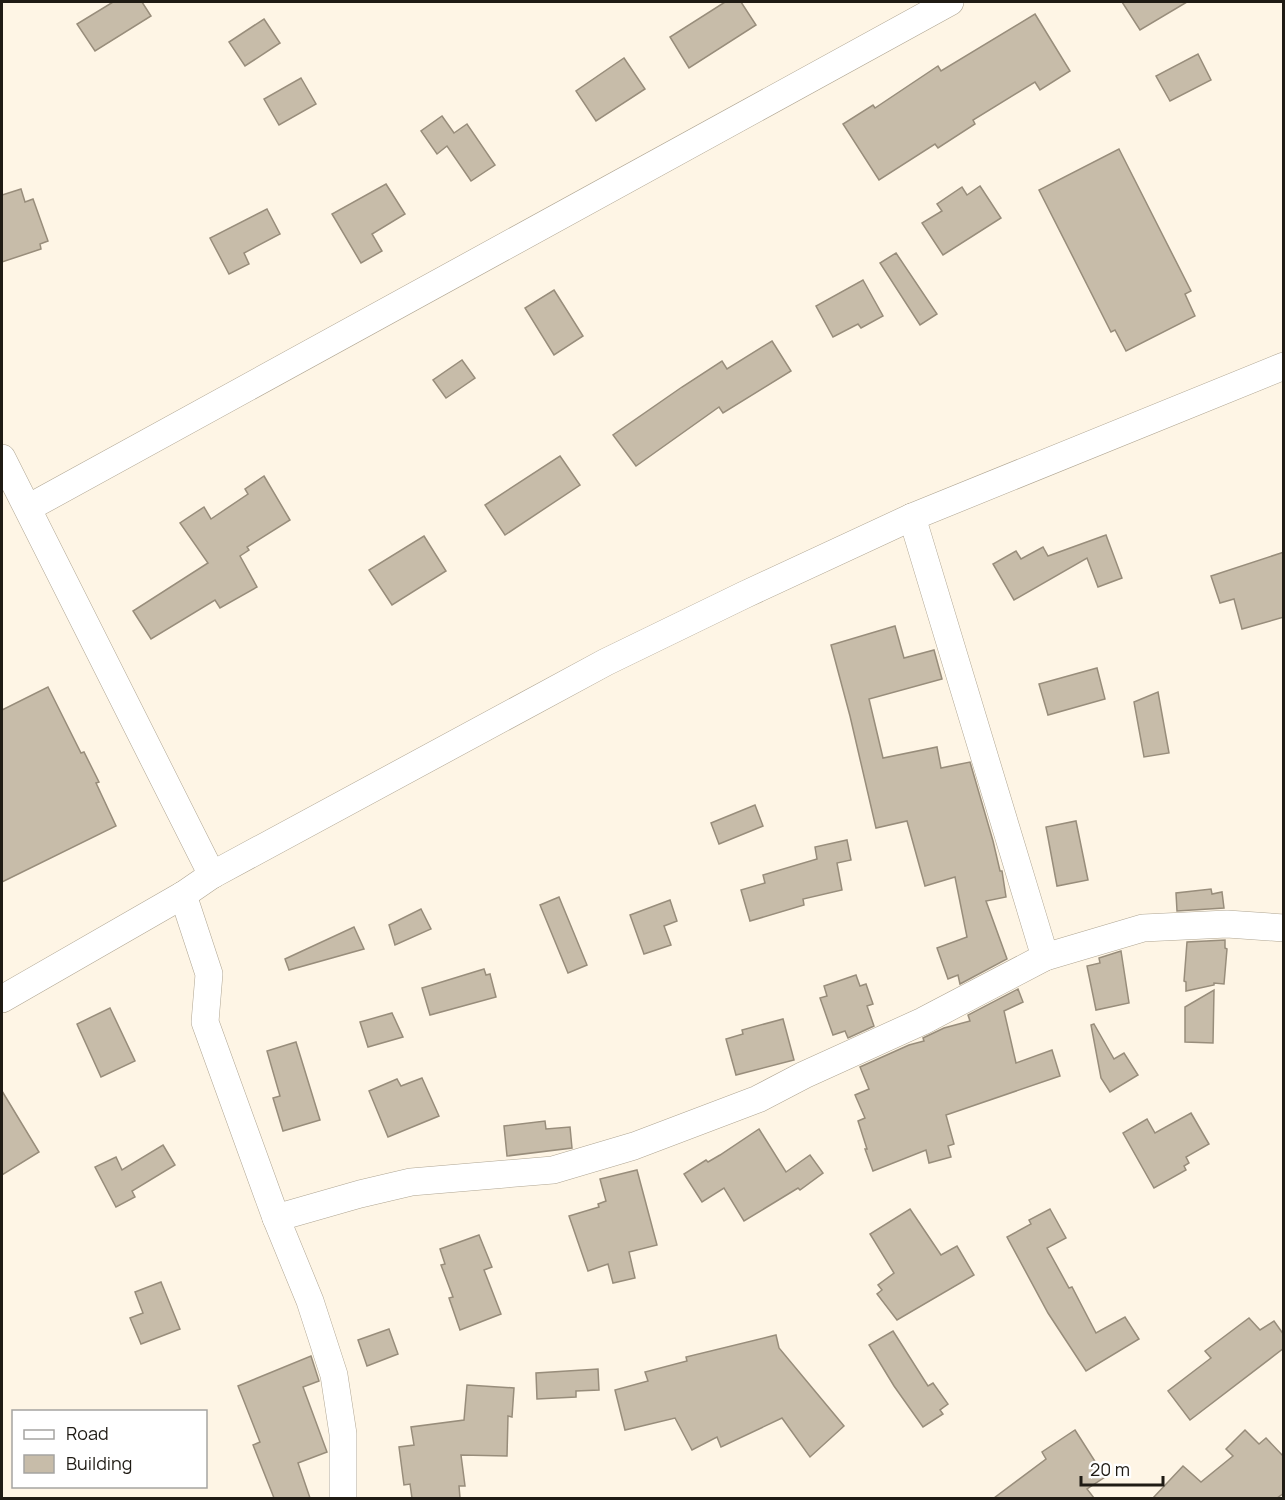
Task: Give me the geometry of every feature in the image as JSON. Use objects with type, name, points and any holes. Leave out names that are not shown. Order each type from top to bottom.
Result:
[{"type":"street","points":[[28,508],[951,2]]},
{"type":"street","points":[[2,999],[183,895],[212,875],[606,662],[912,517],[1284,366]]},
{"type":"street","points":[[2,458],[212,875]]},
{"type":"street","points":[[912,517],[1045,957]]},
{"type":"street","points":[[183,895],[209,974],[205,1022],[276,1218],[310,1301],[334,1375],[343,1434],[343,1498]]},
{"type":"street","points":[[276,1218],[411,1182],[553,1170],[634,1146],[758,1099],[804,1075],[923,1021],[1045,957],[1143,928],[1227,924],[1284,928]]},
{"type":"building","points":[[113,2],[142,2],[151,16],[95,51],[77,24]]},
{"type":"building","points":[[725,2],[741,2],[756,25],[689,68],[670,37]]},
{"type":"building","points":[[1122,2],[1187,2],[1140,30]]},
{"type":"building","points":[[1035,14],[1070,71],[1040,90],[1035,82],[973,120],[975,124],[938,148],[935,144],[879,180],[843,124],[873,105],[875,108],[938,66],[941,71]]},
{"type":"building","points":[[264,19],[280,43],[245,66],[229,42]]},
{"type":"building","points":[[1198,54],[1211,80],[1170,101],[1156,76]]},
{"type":"building","points":[[624,58],[645,89],[596,121],[576,91]]},
{"type":"building","points":[[301,78],[316,104],[279,125],[264,99]]},
{"type":"building","points":[[442,116],[454,133],[467,124],[495,165],[471,181],[447,146],[437,154],[421,131]]},
{"type":"building","points":[[1119,149],[1191,291],[1185,294],[1195,316],[1126,351],[1115,330],[1111,332],[1039,190]]},
{"type":"building","points":[[386,184],[405,214],[372,234],[382,251],[361,263],[332,214]]},
{"type":"building","points":[[980,186],[1001,218],[943,255],[922,223],[942,211],[937,204],[962,187],[967,195]]},
{"type":"building","points":[[21,189],[25,202],[33,199],[48,241],[40,244],[41,249],[2,262],[2,195]]},
{"type":"building","points":[[267,209],[280,234],[244,253],[249,264],[229,274],[210,238]]},
{"type":"building","points":[[896,253],[937,314],[920,325],[880,263]]},
{"type":"building","points":[[863,280],[883,316],[861,328],[858,324],[833,337],[816,306]]},
{"type":"building","points":[[554,290],[583,336],[554,355],[525,308]]},
{"type":"building","points":[[772,341],[791,371],[723,413],[719,407],[636,466],[613,435],[722,361],[727,369]]},
{"type":"building","points":[[462,360],[475,378],[446,398],[433,380]]},
{"type":"building","points":[[560,456],[580,485],[505,535],[485,505]]},
{"type":"building","points":[[264,476],[290,520],[247,547],[249,550],[240,556],[257,587],[220,608],[215,600],[151,639],[133,611],[208,563],[180,523],[204,507],[211,519],[248,494],[245,489]]},
{"type":"building","points":[[1106,535],[1122,578],[1098,587],[1087,558],[1014,600],[993,564],[1016,551],[1021,559],[1043,547],[1048,556]]},
{"type":"building","points":[[424,536],[446,571],[392,605],[369,570]]},
{"type":"building","points":[[1284,552],[1284,617],[1242,629],[1234,599],[1220,603],[1211,576]]},
{"type":"building","points":[[895,626],[904,658],[934,650],[942,679],[869,699],[883,758],[937,747],[941,768],[970,762],[1000,871],[1002,871],[1006,897],[986,901],[1007,959],[960,984],[958,975],[948,979],[937,948],[967,937],[955,877],[925,886],[907,821],[876,828],[831,645]]},
{"type":"building","points":[[1097,668],[1105,699],[1048,715],[1039,684]]},
{"type":"building","points":[[48,687],[81,753],[84,752],[99,782],[96,783],[116,826],[2,882],[2,710]]},
{"type":"building","points":[[1158,692],[1169,753],[1144,757],[1134,702]]},
{"type":"building","points":[[755,805],[763,826],[719,844],[711,823]]},
{"type":"building","points":[[1076,821],[1088,880],[1057,886],[1046,827]]},
{"type":"building","points":[[847,840],[851,860],[837,863],[842,890],[803,899],[804,905],[750,921],[741,890],[765,883],[763,875],[817,859],[815,847]]},
{"type":"building","points":[[1211,889],[1212,894],[1222,892],[1224,908],[1177,911],[1176,893]]},
{"type":"building","points":[[559,897],[587,965],[568,973],[540,905]]},
{"type":"building","points":[[670,900],[677,921],[664,926],[671,945],[644,954],[630,915]]},
{"type":"building","points":[[421,909],[431,929],[395,945],[389,925]]},
{"type":"building","points":[[354,927],[364,949],[289,970],[285,959]]},
{"type":"building","points":[[1225,940],[1227,949],[1224,984],[1214,983],[1214,985],[1186,991],[1184,981],[1187,942]]},
{"type":"building","points":[[1121,951],[1129,1003],[1096,1010],[1087,966],[1100,963],[1099,958]]},
{"type":"building","points":[[484,969],[486,975],[490,974],[496,997],[430,1015],[422,988]]},
{"type":"building","points":[[856,975],[860,986],[866,984],[873,1004],[867,1006],[874,1026],[848,1038],[845,1031],[833,1035],[820,998],[827,996],[824,986]]},
{"type":"building","points":[[1018,989],[1023,1002],[1004,1011],[1016,1063],[1052,1050],[1060,1076],[946,1115],[954,1144],[948,1146],[951,1157],[929,1163],[926,1150],[873,1171],[858,1121],[865,1118],[855,1095],[869,1089],[860,1067],[909,1045],[924,1041],[923,1038],[944,1028],[970,1021],[968,1015]]},
{"type":"building","points":[[1214,990],[1213,1043],[1185,1042],[1185,1007]]},
{"type":"building","points":[[110,1008],[135,1061],[101,1077],[77,1024]]},
{"type":"building","points":[[392,1013],[403,1037],[368,1047],[360,1022]]},
{"type":"building","points":[[783,1019],[794,1060],[736,1075],[726,1039],[743,1034],[742,1030]]},
{"type":"building","points":[[1094,1024],[1114,1059],[1124,1053],[1138,1075],[1110,1092],[1101,1078],[1091,1025]]},
{"type":"building","points":[[296,1042],[320,1120],[283,1131],[273,1098],[280,1096],[267,1051]]},
{"type":"building","points":[[422,1078],[439,1116],[388,1137],[369,1091],[397,1079],[401,1086]]},
{"type":"building","points":[[2,1091],[39,1152],[2,1175]]},
{"type":"building","points":[[1191,1113],[1209,1144],[1186,1157],[1189,1163],[1184,1166],[1186,1170],[1154,1188],[1123,1133],[1147,1119],[1155,1133]]},
{"type":"building","points":[[545,1121],[546,1129],[570,1127],[572,1148],[507,1156],[504,1126]]},
{"type":"building","points":[[759,1129],[786,1172],[810,1155],[823,1173],[800,1190],[798,1188],[744,1221],[724,1188],[702,1202],[684,1174],[706,1160],[708,1162],[720,1155]]},
{"type":"building","points":[[163,1145],[175,1165],[132,1191],[135,1197],[116,1207],[95,1167],[116,1157],[122,1170]]},
{"type":"building","points":[[637,1170],[657,1245],[629,1252],[635,1278],[613,1283],[608,1264],[588,1271],[569,1216],[599,1207],[598,1204],[606,1201],[600,1179]]},
{"type":"building","points":[[910,1209],[941,1255],[957,1246],[974,1275],[897,1320],[877,1294],[882,1290],[878,1285],[894,1273],[870,1234]]},
{"type":"building","points":[[1050,1209],[1066,1238],[1047,1248],[1069,1288],[1072,1287],[1096,1333],[1125,1317],[1139,1339],[1086,1371],[1048,1313],[1007,1237],[1031,1224],[1029,1220]]},
{"type":"building","points":[[479,1235],[492,1267],[484,1270],[501,1314],[460,1330],[449,1298],[453,1297],[441,1265],[445,1264],[440,1249]]},
{"type":"building","points":[[161,1282],[180,1329],[141,1344],[130,1318],[143,1313],[135,1292]]},
{"type":"building","points":[[1249,1318],[1260,1330],[1274,1321],[1284,1335],[1284,1348],[1190,1420],[1168,1391],[1211,1358],[1205,1351]]},
{"type":"building","points":[[389,1329],[398,1354],[367,1366],[358,1340]]},
{"type":"building","points":[[893,1331],[928,1386],[933,1383],[948,1404],[940,1410],[943,1414],[923,1427],[869,1345]]},
{"type":"building","points":[[776,1335],[779,1348],[844,1426],[810,1457],[782,1418],[721,1447],[717,1437],[692,1450],[675,1418],[625,1430],[615,1390],[648,1381],[645,1372],[687,1361],[686,1357]]},
{"type":"building","points":[[311,1356],[319,1381],[303,1387],[327,1452],[298,1463],[310,1498],[274,1498],[253,1445],[260,1442],[238,1386]]},
{"type":"building","points":[[598,1369],[599,1390],[576,1391],[576,1397],[537,1399],[536,1373]]},
{"type":"building","points":[[467,1385],[514,1388],[512,1417],[508,1416],[507,1456],[461,1455],[465,1486],[459,1486],[460,1498],[412,1498],[410,1484],[404,1485],[399,1447],[414,1445],[411,1427],[464,1420]]},
{"type":"building","points":[[1075,1430],[1105,1477],[1087,1489],[1094,1498],[994,1498],[1046,1459],[1042,1452]]},
{"type":"building","points":[[1245,1430],[1259,1444],[1266,1438],[1284,1457],[1284,1493],[1277,1498],[1153,1498],[1183,1466],[1201,1482],[1233,1456],[1226,1449]]}]
